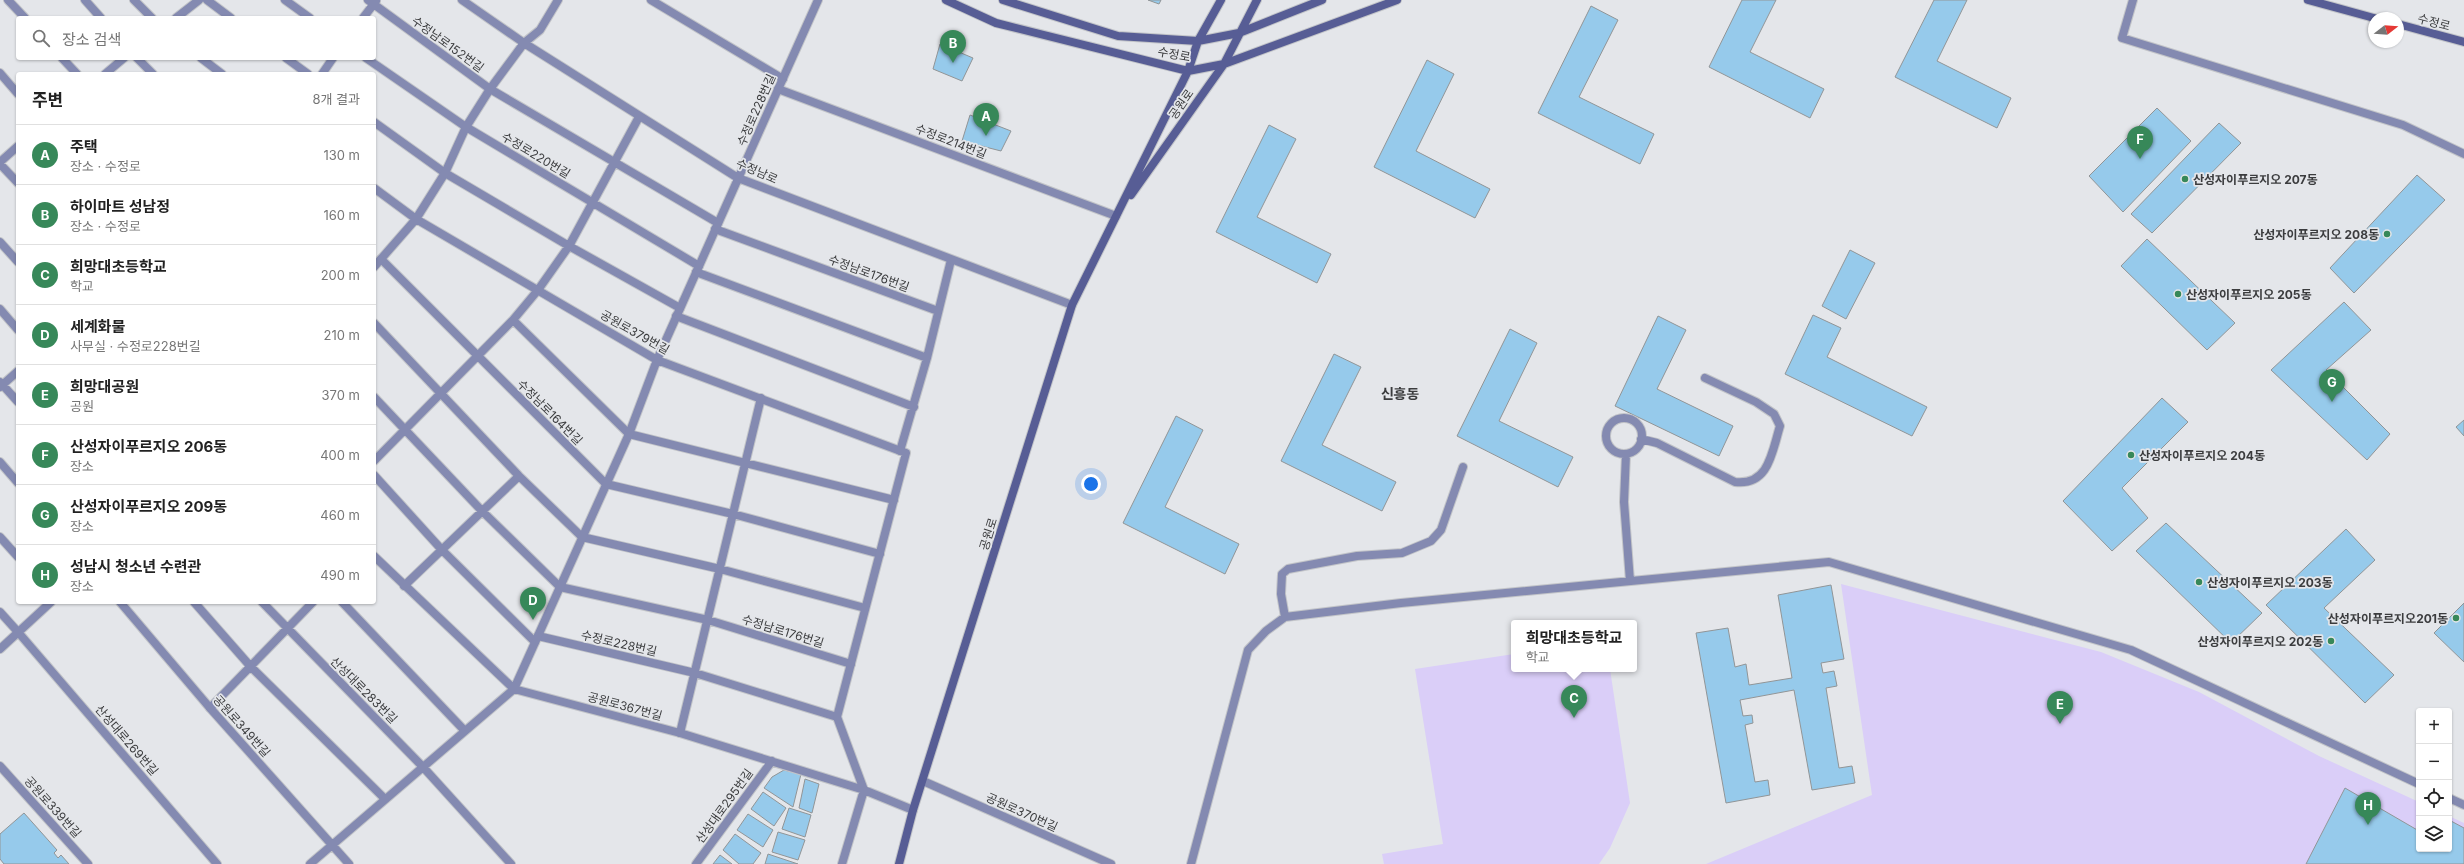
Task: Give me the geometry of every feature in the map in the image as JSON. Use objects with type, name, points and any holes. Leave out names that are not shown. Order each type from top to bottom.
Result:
[{"type":"main road","name":"수정로","points":[[946,0],[996,23],[1188,71],[1224,64],[1397,0]]},
{"type":"main road","name":"수정로","points":[[1003,0],[1118,36],[1198,41],[1239,33],[1322,0]]},
{"type":"main road","name":"공원로","points":[[899,864],[913,810],[1072,305],[1188,71],[1198,41],[1221,0]]},
{"type":"main road","name":"공원로","points":[[1116,216],[1224,64],[1257,0]]},
{"type":"main road","points":[[2308,0],[2368,16]]},
{"type":"main road","name":"수정로","points":[[2404,26],[2464,42]]},
{"type":"street","points":[[8,0],[23,16]]},
{"type":"street","points":[[85,0],[99,16]]},
{"type":"street","points":[[134,0],[150,16]]},
{"type":"street","points":[[179,16],[199,0]]},
{"type":"street","points":[[207,0],[228,16]]},
{"type":"street","points":[[285,0],[307,16]]},
{"type":"street","name":"수정남로","points":[[462,0],[524,43],[639,117],[738,178],[1072,305]]},
{"type":"street","points":[[376,264],[416,218],[445,173],[466,127],[490,89],[524,43],[540,30],[558,0]]},
{"type":"street","points":[[651,0],[783,79]]},
{"type":"street","name":"수정로228번길","points":[[514,689],[629,434],[657,360],[676,316],[818,0]]},
{"type":"street","points":[[2133,0],[2122,38],[2403,126],[2464,154]]},
{"type":"street","name":"수정남로152번길","points":[[363,16],[372,1],[490,89]]},
{"type":"street","points":[[64,60],[75,72]]},
{"type":"street","points":[[107,72],[122,60]]},
{"type":"street","points":[[139,60],[151,72]]},
{"type":"street","points":[[204,60],[219,72]]},
{"type":"street","points":[[289,60],[305,72]]},
{"type":"street","points":[[323,72],[332,60]]},
{"type":"street","points":[[369,60],[466,127]]},
{"type":"street","points":[[0,73],[16,92]]},
{"type":"street","points":[[490,89],[614,162],[717,226]]},
{"type":"street","name":"수정로214번길","points":[[778,89],[1116,216]]},
{"type":"street","points":[[376,459],[513,320],[538,290],[569,246],[639,117]]},
{"type":"street","points":[[376,123],[445,173],[569,246],[680,308]]},
{"type":"street","name":"수정로220번길","points":[[466,127],[593,203]]},
{"type":"street","points":[[16,148],[0,163],[16,181]]},
{"type":"street","name":"공원로379번길","points":[[376,189],[416,218],[657,360],[903,452]]},
{"type":"street","points":[[593,203],[698,269],[791,308],[927,358]]},
{"type":"street","name":"수정남로176번길","points":[[717,226],[792,258],[938,311]]},
{"type":"street","points":[[0,242],[16,260]]},
{"type":"street","points":[[381,259],[477,356]]},
{"type":"street","points":[[842,864],[864,790],[837,717],[894,500],[903,452],[951,260]]},
{"type":"street","points":[[0,309],[16,328]]},
{"type":"street","points":[[676,316],[914,407]]},
{"type":"street","points":[[513,320],[629,434],[894,500]]},
{"type":"street","points":[[376,325],[519,476],[582,537],[720,569],[865,608]]},
{"type":"street","name":"수정남로164번길","points":[[477,356],[606,484]]},
{"type":"street","points":[[16,373],[1,385],[16,400]]},
{"type":"street","points":[[1641,439],[1658,443],[1735,482],[1746,483],[1761,476],[1766,469],[1780,426],[1774,414],[1756,402],[1705,378]]},
{"type":"street","points":[[680,733],[761,398]]},
{"type":"street","points":[[376,399],[482,511],[560,587],[708,620]]},
{"type":"street","points":[[1619,418],[1631,420],[1639,427],[1641,439],[1636,448],[1626,454],[1614,451],[1607,442],[1607,430],[1614,421],[1619,418]]},
{"type":"street","points":[[1626,454],[1624,502],[1630,581]]},
{"type":"street","points":[[0,462],[16,481]]},
{"type":"street","points":[[1285,617],[1280,594],[1282,574],[1288,569],[1356,556],[1402,553],[1431,542],[1441,530],[1463,467]]},
{"type":"street","points":[[404,586],[519,476]]},
{"type":"street","points":[[376,477],[442,550],[536,639]]},
{"type":"street","points":[[606,484],[733,514],[880,554]]},
{"type":"street","points":[[0,536],[16,555]]},
{"type":"street","name":"공원로367번길","points":[[376,558],[514,689],[680,733],[864,790],[913,810]]},
{"type":"street","points":[[1191,864],[1248,650],[1266,631],[1285,617],[1401,603],[1829,562],[2131,650],[2416,783]]},
{"type":"street","points":[[0,649],[49,604]]},
{"type":"street","name":"공원로349번길","points":[[122,604],[210,708],[349,864]]},
{"type":"street","points":[[196,604],[251,667],[385,799]]},
{"type":"street","points":[[264,604],[287,629]]},
{"type":"street","points":[[210,708],[311,604]]},
{"type":"street","points":[[344,604],[464,730]]},
{"type":"street","name":"산성대로269번길","points":[[0,612],[218,864]]},
{"type":"street","name":"수정남로176번길","points":[[708,620],[851,664]]},
{"type":"street","name":"산성대로283번길","points":[[287,629],[423,767],[510,864]]},
{"type":"street","name":"수정로228번길","points":[[536,639],[695,673]]},
{"type":"street","points":[[695,673],[837,717]]},
{"type":"street","points":[[310,864],[464,730],[514,689]]},
{"type":"street","name":"산성대로295번길","points":[[696,864],[772,762]]},
{"type":"street","name":"공원로339번길","points":[[0,766],[88,864]]},
{"type":"street","name":"공원로370번길","points":[[923,781],[1111,864]]},
{"type":"street","points":[[2452,799],[2464,805]]},
{"type":"shaded area","points":[[1841,584],[2101,652],[2199,692],[2319,756],[2416,801],[2416,852],[2452,852],[2452,817],[2464,823],[2464,864],[1706,864],[1872,795]]},
{"type":"shaded area","points":[[1511,654],[1511,672],[1610,672],[1630,803],[1610,848],[1599,864],[1384,864],[1382,854],[1443,844],[1415,669]]},
{"type":"building","points":[[1148,0],[1161,0],[1159,4]]},
{"type":"building","points":[[1742,0],[1776,0],[1750,52],[1824,89],[1810,118],[1709,67]]},
{"type":"building","points":[[1934,0],[1967,0],[1937,61],[2011,98],[1997,128],[1895,77]]},
{"type":"building","points":[[1591,6],[1618,20],[1579,97],[1654,134],[1640,164],[1538,113]]},
{"type":"building","points":[[940,44],[973,58],[962,81],[933,69]]},
{"type":"building","points":[[1427,60],[1454,74],[1416,151],[1490,189],[1475,218],[1374,167]]},
{"type":"building","points":[[2157,108],[2191,141],[2123,212],[2089,176]]},
{"type":"building","points":[[970,115],[1011,131],[1001,151],[962,141]]},
{"type":"building","name":"산성자이푸르지오 207동","points":[[2219,123],[2241,143],[2152,233],[2131,214]]},
{"type":"building","points":[[1269,125],[1296,139],[1257,217],[1331,254],[1317,283],[1216,232]]},
{"type":"building","name":"산성자이푸르지오 208동","points":[[2417,175],[2445,200],[2354,293],[2330,268]]},
{"type":"building","name":"산성자이푸르지오 205동","points":[[2147,239],[2235,323],[2207,350],[2121,266]]},
{"type":"building","points":[[1850,250],[1875,263],[1846,319],[1822,306]]},
{"type":"building","points":[[2344,302],[2371,330],[2326,370],[2390,434],[2367,460],[2271,370]]},
{"type":"building","points":[[1813,315],[1841,328],[1827,357],[1927,407],[1912,436],[1785,374]]},
{"type":"building","points":[[1658,316],[1686,330],[1657,389],[1733,426],[1719,456],[1615,406]]},
{"type":"building","points":[[1510,329],[1537,343],[1499,421],[1573,457],[1558,487],[1457,436]]},
{"type":"building","points":[[1334,354],[1361,367],[1322,445],[1396,482],[1382,511],[1281,461]]},
{"type":"building","name":"산성자이푸르지오 204동","points":[[2162,398],[2188,422],[2122,488],[2148,518],[2112,551],[2063,501]]},
{"type":"building","points":[[1176,416],[1203,430],[1165,507],[1239,544],[1225,574],[1123,523]]},
{"type":"building","points":[[2464,420],[2464,436],[2456,427]]},
{"type":"building","name":"산성자이푸르지오 203동","points":[[2166,523],[2262,613],[2231,643],[2136,551]]},
{"type":"building","name":"산성자이푸르지오 202동","points":[[2346,529],[2375,560],[2324,608],[2394,675],[2365,703],[2266,605]]},
{"type":"building","points":[[1831,585],[1844,659],[1821,663],[1823,673],[1834,671],[1837,686],[1826,688],[1839,768],[1852,766],[1855,783],[1812,790],[1794,690],[1740,700],[1743,716],[1752,715],[1753,723],[1745,725],[1755,782],[1768,780],[1770,795],[1726,803],[1696,633],[1728,628],[1735,667],[1746,664],[1749,685],[1792,678],[1778,595]]},
{"type":"building","name":"산성자이푸르지오201동","points":[[2464,603],[2464,662],[2434,633]]},
{"type":"building","points":[[784,770],[801,774],[793,807],[764,788],[772,777]]},
{"type":"building","points":[[805,779],[819,784],[812,813],[799,808]]},
{"type":"building","points":[[2345,788],[2416,829],[2416,852],[2452,852],[2452,822],[2464,828],[2464,864],[2306,864]]},
{"type":"building","points":[[763,792],[786,808],[774,826],[751,809]]},
{"type":"building","points":[[789,808],[811,815],[805,837],[782,829]]},
{"type":"building","points":[[24,813],[57,850],[54,853],[58,858],[61,855],[69,864],[4,864],[0,859],[0,834]]},
{"type":"building","points":[[748,814],[773,830],[763,847],[737,830]]},
{"type":"building","points":[[778,832],[805,840],[798,860],[772,852]]},
{"type":"building","points":[[735,834],[761,853],[753,864],[739,864],[723,850]]},
{"type":"building","points":[[768,854],[798,864],[765,864]]},
{"type":"building","points":[[720,855],[732,864],[713,864]]},
{"type":"place","name":"하이마트 성남정","points":[[953,63]]},
{"type":"place","name":"주택","points":[[986,136]]},
{"type":"place","name":"산성자이푸르지오 206동","points":[[2140,159]]},
{"type":"place","name":"산성자이푸르지오 207동","points":[[2185,179]]},
{"type":"place","name":"산성자이푸르지오 208동","points":[[2387,234]]},
{"type":"place","name":"산성자이푸르지오 205동","points":[[2178,294]]},
{"type":"place","name":"산성자이푸르지오 209동","points":[[2332,402]]},
{"type":"place","name":"산성자이푸르지오 204동","points":[[2131,455]]},
{"type":"place","name":"산성자이푸르지오 203동","points":[[2199,582]]},
{"type":"place","name":"산성자이푸르지오201동","points":[[2456,618]]},
{"type":"place","name":"세계화물","points":[[533,620]]},
{"type":"place","name":"산성자이푸르지오 202동","points":[[2331,641]]},
{"type":"place","name":"희망대초등학교","points":[[1574,718]]},
{"type":"place","name":"희망대공원","points":[[2060,724]]},
{"type":"place","name":"성남시 청소년 수련관","points":[[2368,825]]},
{"type":"district","name":"신흥동","points":[[1400,393]]}]
